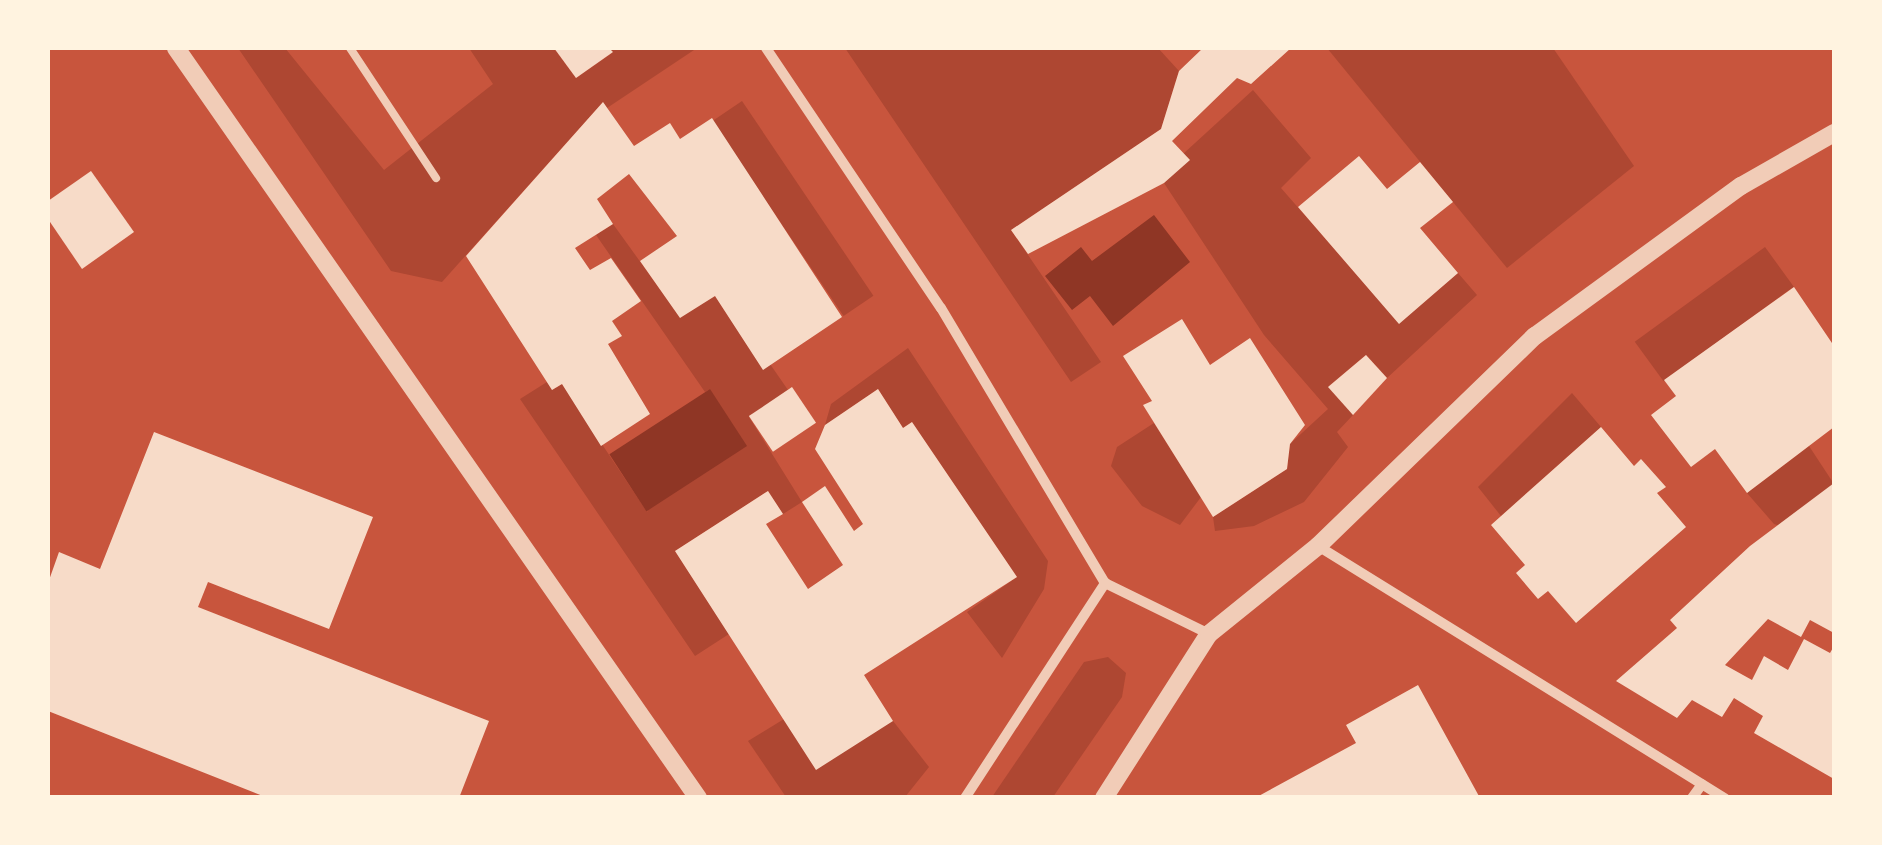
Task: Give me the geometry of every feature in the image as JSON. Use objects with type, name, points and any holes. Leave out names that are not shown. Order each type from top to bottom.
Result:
[{"type":"street","points":[[766,48],[941,308],[1105,582],[1209,634]]},
{"type":"street","points":[[180,50],[698,798]]},
{"type":"street","points":[[1104,798],[1209,634],[1318,546],[1583,295],[1741,186],[1834,133]]},
{"type":"street","points":[[1318,546],[1725,798]]},
{"type":"street","points":[[965,798],[1105,582]]},
{"type":"street","points":[[1692,798],[1702,784]]},
{"type":"lane","points":[[350,48],[436,178]]},
{"type":"shaded area","points":[[238,48],[285,48],[384,170],[493,84],[469,48],[554,48],[576,78],[612,53],[609,48],[697,48],[607,108],[603,102],[442,282],[391,271]]},
{"type":"shaded area","points":[[845,48],[1158,48],[1179,71],[1161,129],[1011,230],[1101,362],[1071,382]]},
{"type":"shaded area","points":[[1327,48],[1553,48],[1634,166],[1507,268]]},
{"type":"shaded area","points":[[1253,90],[1311,158],[1281,188],[1399,323],[1458,273],[1477,295],[1387,378],[1366,355],[1329,386],[1353,415],[1337,432],[1348,447],[1304,502],[1254,526],[1215,531],[1213,517],[1287,469],[1290,444],[1328,409],[1264,335],[1164,183],[1183,154]]},
{"type":"shaded area","points":[[742,101],[873,296],[844,316],[712,121]]},
{"type":"shaded area","points":[[1154,215],[1190,262],[1113,326],[1090,296],[1072,310],[1045,276],[1081,247],[1092,261]]},
{"type":"shaded area","points":[[613,224],[680,317],[715,296],[763,369],[770,364],[788,390],[749,417],[802,502],[783,514],[768,491],[675,551],[729,634],[695,656],[520,399],[547,382],[552,390],[562,384],[647,512],[710,389],[705,392],[596,235]]},
{"type":"shaded area","points":[[1765,247],[1794,287],[1664,381],[1635,342]]},
{"type":"shaded area","points":[[908,348],[1048,561],[1044,589],[1002,658],[967,612],[1017,577],[912,422],[903,428],[878,389],[825,425],[831,404]]},
{"type":"shaded area","points":[[710,389],[747,446],[646,511],[609,454]]},
{"type":"shaded area","points":[[1572,393],[1601,427],[1501,516],[1478,487]]},
{"type":"shaded area","points":[[1154,423],[1201,497],[1180,525],[1142,506],[1111,466],[1117,447]]},
{"type":"shaded area","points":[[1809,446],[1834,484],[1783,527],[1774,524],[1747,493]]},
{"type":"shaded area","points":[[1108,657],[1126,673],[1122,697],[1053,797],[992,797],[1084,662]]},
{"type":"shaded area","points":[[784,719],[893,721],[929,767],[905,797],[786,797],[748,741]]},
{"type":"building","points":[[554,48],[609,48],[613,52],[576,78]]},
{"type":"building","points":[[1203,48],[1291,48],[1251,84],[1237,78],[1172,141],[1190,160],[1164,183],[1028,254],[1011,230],[1161,129],[1179,71]]},
{"type":"building","points":[[603,102],[634,146],[670,123],[680,139],[712,118],[842,317],[763,370],[715,296],[680,318],[640,261],[677,236],[629,174],[597,199],[613,224],[575,248],[590,270],[611,258],[641,301],[612,321],[622,336],[608,344],[650,414],[601,446],[562,384],[552,390],[466,256]]},
{"type":"building","points":[[1359,156],[1387,189],[1420,162],[1453,202],[1420,228],[1458,273],[1399,324],[1298,207]]},
{"type":"building","points":[[91,171],[134,232],[82,269],[48,219],[48,201]]},
{"type":"building","points":[[1794,287],[1834,346],[1834,427],[1747,493],[1715,449],[1691,467],[1651,415],[1676,396],[1664,380]]},
{"type":"building","points":[[1182,319],[1210,365],[1250,338],[1305,425],[1290,444],[1287,469],[1213,517],[1143,405],[1152,401],[1123,356]]},
{"type":"building","points":[[1366,355],[1387,378],[1353,415],[1328,387]]},
{"type":"building","points":[[792,387],[816,423],[773,452],[749,416]]},
{"type":"building","points":[[878,389],[903,428],[912,422],[1017,577],[864,675],[893,721],[816,770],[675,551],[768,491],[783,514],[766,524],[808,589],[843,565],[802,502],[825,486],[854,531],[863,524],[815,449],[825,425]]},
{"type":"building","points":[[1601,427],[1634,466],[1641,459],[1666,487],[1657,493],[1686,527],[1576,623],[1548,591],[1538,599],[1516,573],[1525,565],[1491,525]]},
{"type":"building","points":[[154,432],[373,517],[329,629],[208,582],[198,607],[489,721],[459,798],[268,798],[48,711],[48,583],[59,552],[100,569]]},
{"type":"building","points":[[1834,483],[1834,633],[1810,620],[1801,637],[1768,619],[1725,665],[1752,680],[1764,656],[1788,670],[1804,639],[1830,653],[1834,646],[1834,779],[1754,733],[1763,716],[1734,698],[1722,717],[1692,700],[1677,718],[1616,681],[1677,628],[1670,620],[1750,546]]},
{"type":"building","points":[[1418,685],[1480,798],[1255,798],[1356,743],[1346,725]]}]
